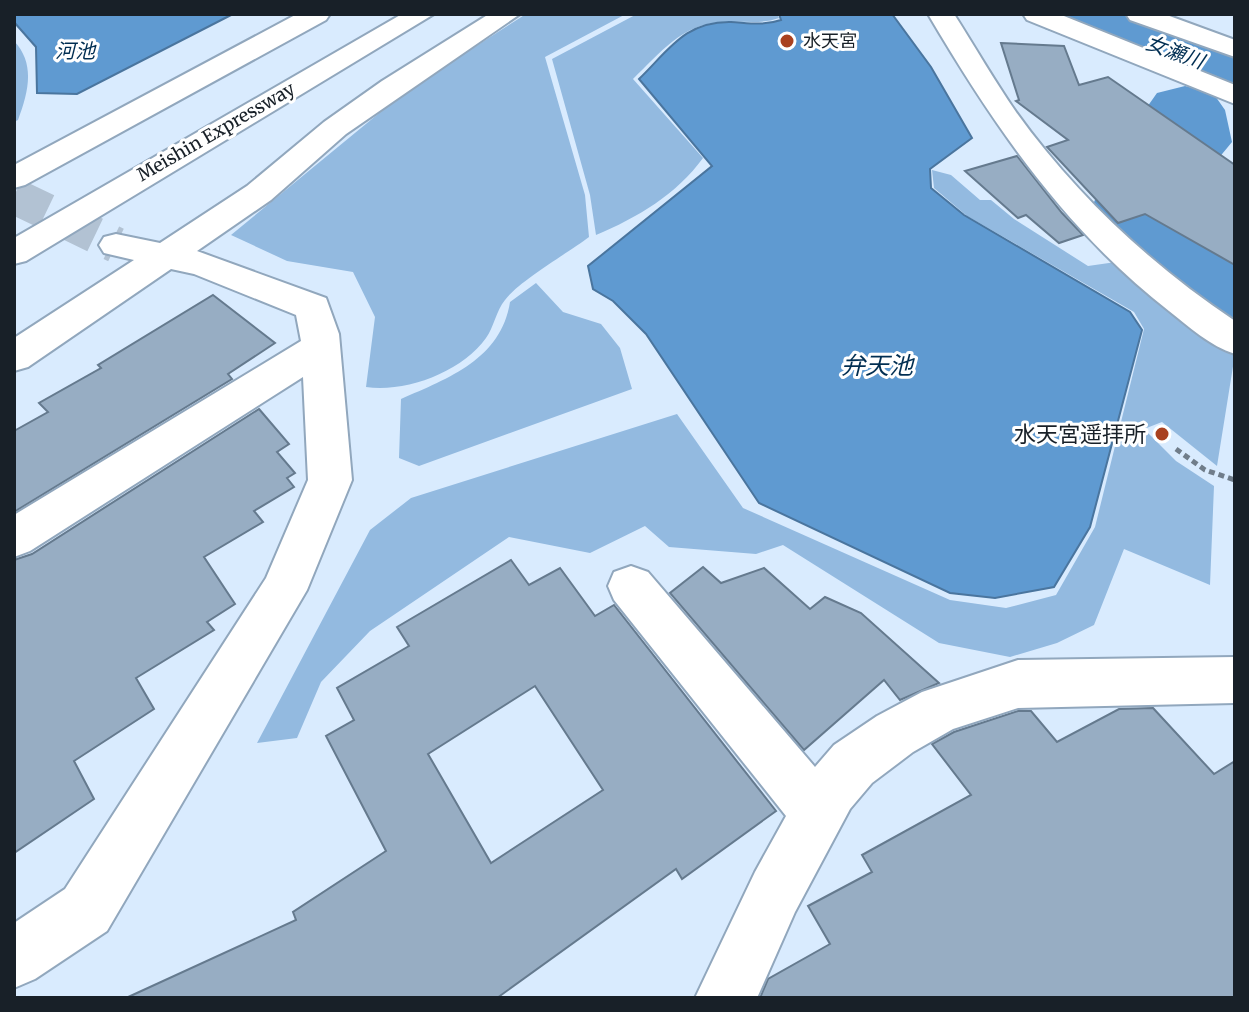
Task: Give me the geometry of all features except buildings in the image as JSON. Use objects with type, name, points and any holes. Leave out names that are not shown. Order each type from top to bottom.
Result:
[{"type":"main road","points":[[14,178],[317,14]]},
{"type":"main road","name":"Meishin Expressway","points":[[14,253],[166,160],[421,14]]},
{"type":"main road","points":[[14,357],[259,193],[335,128],[392,87],[507,14]]},
{"type":"main road","points":[[941,14],[1015,131],[1036,158],[1133,261],[1235,340]]},
{"type":"main road","points":[[1036,14],[1235,95]]},
{"type":"main road","points":[[1139,14],[1235,49]]},
{"type":"main road","points":[[14,958],[86,910],[284,590],[330,480],[321,347],[313,307],[203,264],[116,245]]},
{"type":"main road","points":[[14,538],[321,347]]},
{"type":"main road","points":[[631,586],[819,813]]},
{"type":"main road","points":[[726,998],[775,892],[819,813],[853,764],[940,709],[982,693],[1018,684],[1235,680]]},
{"type":"path","points":[[1176,449],[1205,470],[1235,480]]},
{"type":"shaded area","points":[[526,14],[626,14],[545,57],[585,195],[589,237],[512,292],[502,304],[486,338],[463,361],[432,378],[415,383],[398,387],[366,387],[375,317],[353,272],[287,261],[231,235],[406,91]]},
{"type":"shaded area","points":[[637,14],[777,14],[779,18],[758,22],[722,22],[695,28],[662,50],[633,79],[703,158],[669,194],[626,221],[596,235],[590,195],[552,59]]},
{"type":"shaded area","points":[[14,41],[25,59],[28,79],[22,110],[14,122]]},
{"type":"shaded area","points":[[932,170],[951,175],[980,200],[991,200],[1014,219],[1088,266],[1116,262],[1235,354],[1217,466],[1162,422],[1144,429],[1176,461],[1214,486],[1210,585],[1124,549],[1094,625],[1057,643],[1010,657],[939,643],[783,545],[756,554],[669,547],[645,526],[590,553],[509,537],[370,631],[321,682],[297,738],[257,743],[370,530],[411,498],[677,414],[743,508],[950,600],[1006,608],[1056,595],[1095,527],[1144,329],[1134,312],[967,216],[934,188]]},
{"type":"shaded area","points":[[536,283],[563,312],[601,324],[620,348],[632,389],[419,466],[399,458],[401,399],[454,374],[484,352],[505,322],[510,302]]},
{"type":"water","name":"河池","points":[[14,14],[233,14],[77,94],[37,93],[36,47],[14,22]]},
{"type":"water","name":"弁天池","points":[[779,14],[892,14],[931,67],[972,138],[930,169],[931,188],[964,215],[1130,312],[1142,330],[1090,527],[1054,587],[995,598],[950,593],[759,503],[646,334],[613,301],[593,289],[588,266],[712,166],[639,79],[679,39],[701,26],[731,22],[768,23],[781,20]]},
{"type":"waterway","name":"女瀬川","points":[[1070,14],[1235,74]]},
{"type":"waterway","points":[[1185,110],[1190,142],[1136,200],[1134,222],[1181,270],[1235,298]]},
{"type":"tunnel","points":[[14,196],[116,245]]},
{"type":"place","name":"水天宮","points":[[787,41]]},
{"type":"place","name":"水天宮遥拝所","points":[[1162,434]]}]
